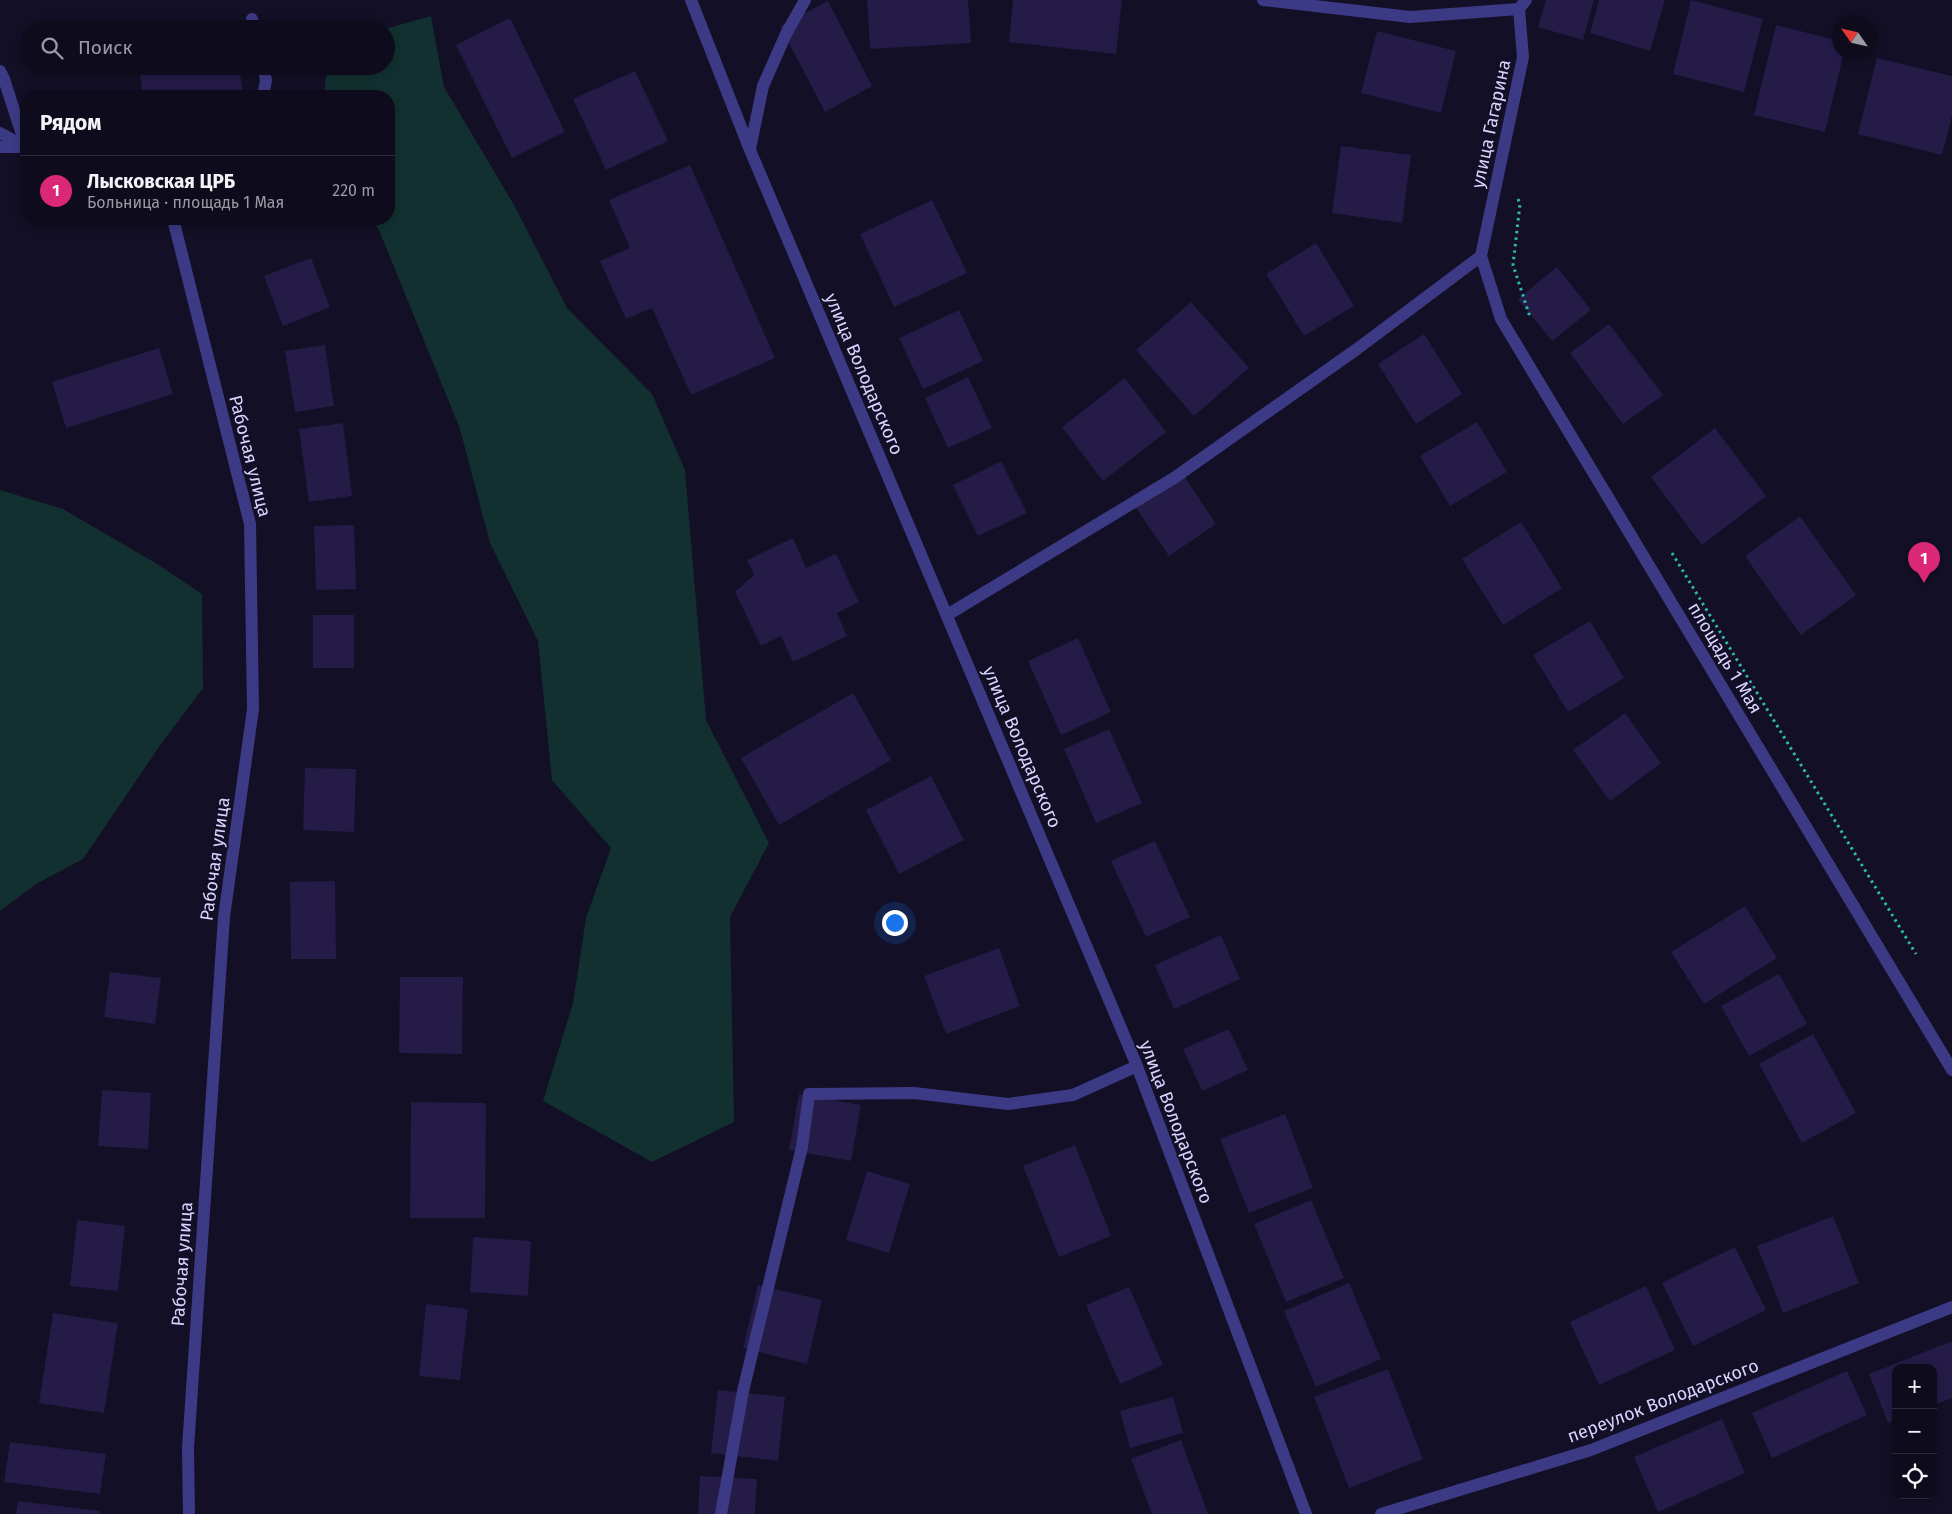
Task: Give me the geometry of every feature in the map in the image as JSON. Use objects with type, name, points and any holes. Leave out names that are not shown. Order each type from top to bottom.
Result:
[{"type":"street","name":"улица Володарского","points":[[691,0],[750,150],[1137,1066],[1306,1514]]},
{"type":"street","points":[[750,150],[763,86],[786,34],[805,0]]},
{"type":"street","points":[[1263,0],[1410,17],[1522,4]]},
{"type":"street","name":"улица Гагарина","points":[[1481,256],[1523,57],[1522,4]]},
{"type":"street","points":[[0,71],[20,128]]},
{"type":"street","points":[[264,90],[265,75]]},
{"type":"street","points":[[0,133],[20,144]]},
{"type":"street","points":[[0,147],[20,147]]},
{"type":"street","name":"Рабочая улица","points":[[175,225],[250,524],[253,708],[224,917],[188,1448],[189,1514]]},
{"type":"street","points":[[947,615],[1174,478],[1357,349],[1481,256]]},
{"type":"street","name":"площадь 1 Мая","points":[[1481,256],[1501,319],[1952,1070]]},
{"type":"street","points":[[721,1514],[743,1391],[802,1147],[809,1094],[914,1093],[1008,1104],[1073,1095],[1137,1066]]},
{"type":"street","name":"переулок Володарского","points":[[1381,1514],[1591,1450],[1952,1307]]},
{"type":"path","points":[[1517,196],[1520,204],[1513,265],[1531,320]]},
{"type":"path","points":[[1670,548],[1916,954]]},
{"type":"green space","points":[[431,16],[444,87],[514,205],[567,308],[652,394],[685,470],[706,720],[769,843],[730,917],[734,1122],[652,1162],[543,1101],[573,1003],[586,918],[611,848],[552,780],[538,641],[490,543],[460,429],[376,225],[395,225],[395,90],[325,90],[326,75],[395,75],[395,26]]},
{"type":"green space","points":[[0,490],[63,509],[157,564],[202,594],[203,688],[161,744],[83,859],[36,884],[0,911]]},
{"type":"building","points":[[867,0],[968,0],[971,43],[870,49]]},
{"type":"building","points":[[1013,0],[1122,0],[1116,54],[1009,42]]},
{"type":"building","points":[[1546,0],[1594,0],[1583,40],[1538,27]]},
{"type":"building","points":[[1599,0],[1665,0],[1650,51],[1590,33]]},
{"type":"building","points":[[1691,0],[1763,19],[1744,92],[1673,74]]},
{"type":"building","points":[[828,1],[872,86],[825,112],[780,26]]},
{"type":"building","points":[[510,18],[565,132],[512,158],[456,45]]},
{"type":"building","points":[[1776,25],[1832,39],[1832,60],[1842,60],[1825,132],[1754,115]]},
{"type":"building","points":[[1377,31],[1456,51],[1441,113],[1361,93]]},
{"type":"building","points":[[1877,58],[1952,76],[1952,116],[1942,155],[1858,134]]},
{"type":"building","points":[[635,71],[668,141],[606,170],[573,99]]},
{"type":"building","points":[[140,75],[240,75],[242,90],[142,90]]},
{"type":"building","points":[[1341,146],[1411,155],[1402,223],[1332,213]]},
{"type":"building","points":[[690,165],[775,358],[691,395],[652,308],[626,319],[600,261],[630,248],[609,200]]},
{"type":"building","points":[[932,200],[967,273],[894,307],[860,234]]},
{"type":"building","points":[[1316,243],[1354,306],[1304,336],[1266,274]]},
{"type":"building","points":[[311,258],[330,307],[283,326],[264,276]]},
{"type":"building","points":[[1557,267],[1591,310],[1552,341],[1518,299]]},
{"type":"building","points":[[1191,302],[1249,368],[1194,416],[1136,350]]},
{"type":"building","points":[[959,310],[983,361],[923,389],[899,338]]},
{"type":"building","points":[[1609,324],[1663,395],[1623,424],[1570,353]]},
{"type":"building","points":[[1424,334],[1462,394],[1416,424],[1378,364]]},
{"type":"building","points":[[325,345],[334,406],[295,412],[285,351]]},
{"type":"building","points":[[159,348],[173,394],[66,428],[52,382]]},
{"type":"building","points":[[968,377],[992,428],[948,448],[925,398]]},
{"type":"building","points":[[1125,378],[1166,432],[1103,481],[1062,427]]},
{"type":"building","points":[[1477,422],[1507,472],[1450,506],[1420,456]]},
{"type":"building","points":[[343,423],[352,496],[309,502],[299,429]]},
{"type":"building","points":[[1715,428],[1766,496],[1702,545],[1651,477]]},
{"type":"building","points":[[1001,461],[1027,513],[978,536],[953,485]]},
{"type":"building","points":[[1182,473],[1216,524],[1169,556],[1134,505]]},
{"type":"building","points":[[1800,516],[1856,595],[1801,635],[1745,556]]},
{"type":"building","points":[[1521,522],[1562,588],[1503,625],[1462,559]]},
{"type":"building","points":[[354,525],[356,589],[316,590],[314,526]]},
{"type":"building","points":[[793,538],[806,568],[836,554],[859,602],[837,613],[847,636],[793,662],[781,636],[761,646],[735,592],[754,575],[747,560]]},
{"type":"building","points":[[313,615],[354,615],[354,668],[313,668]]},
{"type":"building","points":[[1590,621],[1624,678],[1568,712],[1533,655]]},
{"type":"building","points":[[1078,638],[1111,712],[1061,735],[1028,661]]},
{"type":"building","points":[[853,693],[891,760],[779,825],[741,758]]},
{"type":"building","points":[[1625,713],[1661,763],[1610,801],[1573,750]]},
{"type":"building","points":[[1109,729],[1142,803],[1096,823],[1064,749]]},
{"type":"building","points":[[305,768],[356,769],[354,832],[303,830]]},
{"type":"building","points":[[931,776],[964,840],[899,874],[866,810]]},
{"type":"building","points":[[1155,841],[1190,917],[1146,937],[1111,861]]},
{"type":"building","points":[[335,881],[336,959],[291,959],[290,882]]},
{"type":"building","points":[[1745,906],[1777,958],[1704,1004],[1671,952]]},
{"type":"building","points":[[1221,935],[1240,979],[1174,1009],[1155,965]]},
{"type":"building","points":[[999,948],[1020,1006],[946,1034],[924,976]]},
{"type":"building","points":[[110,972],[161,978],[155,1024],[104,1017]]},
{"type":"building","points":[[1779,974],[1807,1024],[1749,1056],[1721,1006]]},
{"type":"building","points":[[400,977],[463,977],[462,1054],[399,1053]]},
{"type":"building","points":[[1229,1029],[1248,1070],[1202,1091],[1183,1049]]},
{"type":"building","points":[[1813,1034],[1856,1113],[1802,1143],[1759,1064]]},
{"type":"building","points":[[102,1090],[151,1093],[148,1149],[98,1146]]},
{"type":"building","points":[[799,1094],[861,1105],[851,1161],[789,1150]]},
{"type":"building","points":[[411,1102],[486,1103],[485,1218],[410,1218]]},
{"type":"building","points":[[1285,1114],[1313,1188],[1249,1213],[1220,1139]]},
{"type":"building","points":[[1075,1145],[1111,1236],[1059,1257],[1023,1166]]},
{"type":"building","points":[[867,1171],[910,1184],[889,1253],[846,1240]]},
{"type":"building","points":[[1311,1200],[1344,1278],[1286,1302],[1254,1224]]},
{"type":"building","points":[[1833,1216],[1859,1283],[1783,1313],[1757,1246]]},
{"type":"building","points":[[77,1220],[125,1226],[118,1291],[70,1286]]},
{"type":"building","points":[[473,1237],[531,1241],[528,1296],[470,1292]]},
{"type":"building","points":[[1735,1247],[1766,1310],[1693,1346],[1662,1283]]},
{"type":"building","points":[[1349,1283],[1381,1359],[1316,1387],[1284,1311]]},
{"type":"building","points":[[758,1285],[822,1300],[807,1364],[743,1348]]},
{"type":"building","points":[[1646,1286],[1675,1350],[1599,1385],[1570,1322]]},
{"type":"building","points":[[1129,1287],[1163,1365],[1120,1384],[1086,1305]]},
{"type":"building","points":[[426,1304],[468,1309],[460,1380],[419,1376]]},
{"type":"building","points":[[53,1313],[118,1323],[104,1413],[39,1403]]},
{"type":"building","points":[[1952,1341],[1952,1398],[1937,1404],[1937,1364],[1894,1364]]},
{"type":"building","points":[[1892,1365],[1892,1422],[1888,1423],[1869,1374]]},
{"type":"building","points":[[1388,1369],[1423,1459],[1349,1488],[1314,1397]]},
{"type":"building","points":[[1847,1371],[1867,1415],[1772,1458],[1752,1413]]},
{"type":"building","points":[[718,1390],[785,1397],[778,1461],[711,1453]]},
{"type":"building","points":[[1173,1397],[1183,1433],[1130,1448],[1120,1411]]},
{"type":"building","points":[[1722,1419],[1745,1473],[1658,1512],[1634,1457]]},
{"type":"building","points":[[1181,1440],[1208,1514],[1152,1514],[1131,1459]]},
{"type":"building","points":[[10,1442],[106,1454],[100,1494],[4,1482]]},
{"type":"building","points":[[700,1476],[757,1479],[755,1514],[698,1514]]},
{"type":"building","points":[[18,1501],[100,1511],[99,1514],[16,1514]]},
{"type":"place","name":"Лысковская ЦРБ","points":[[1924,583]]}]
